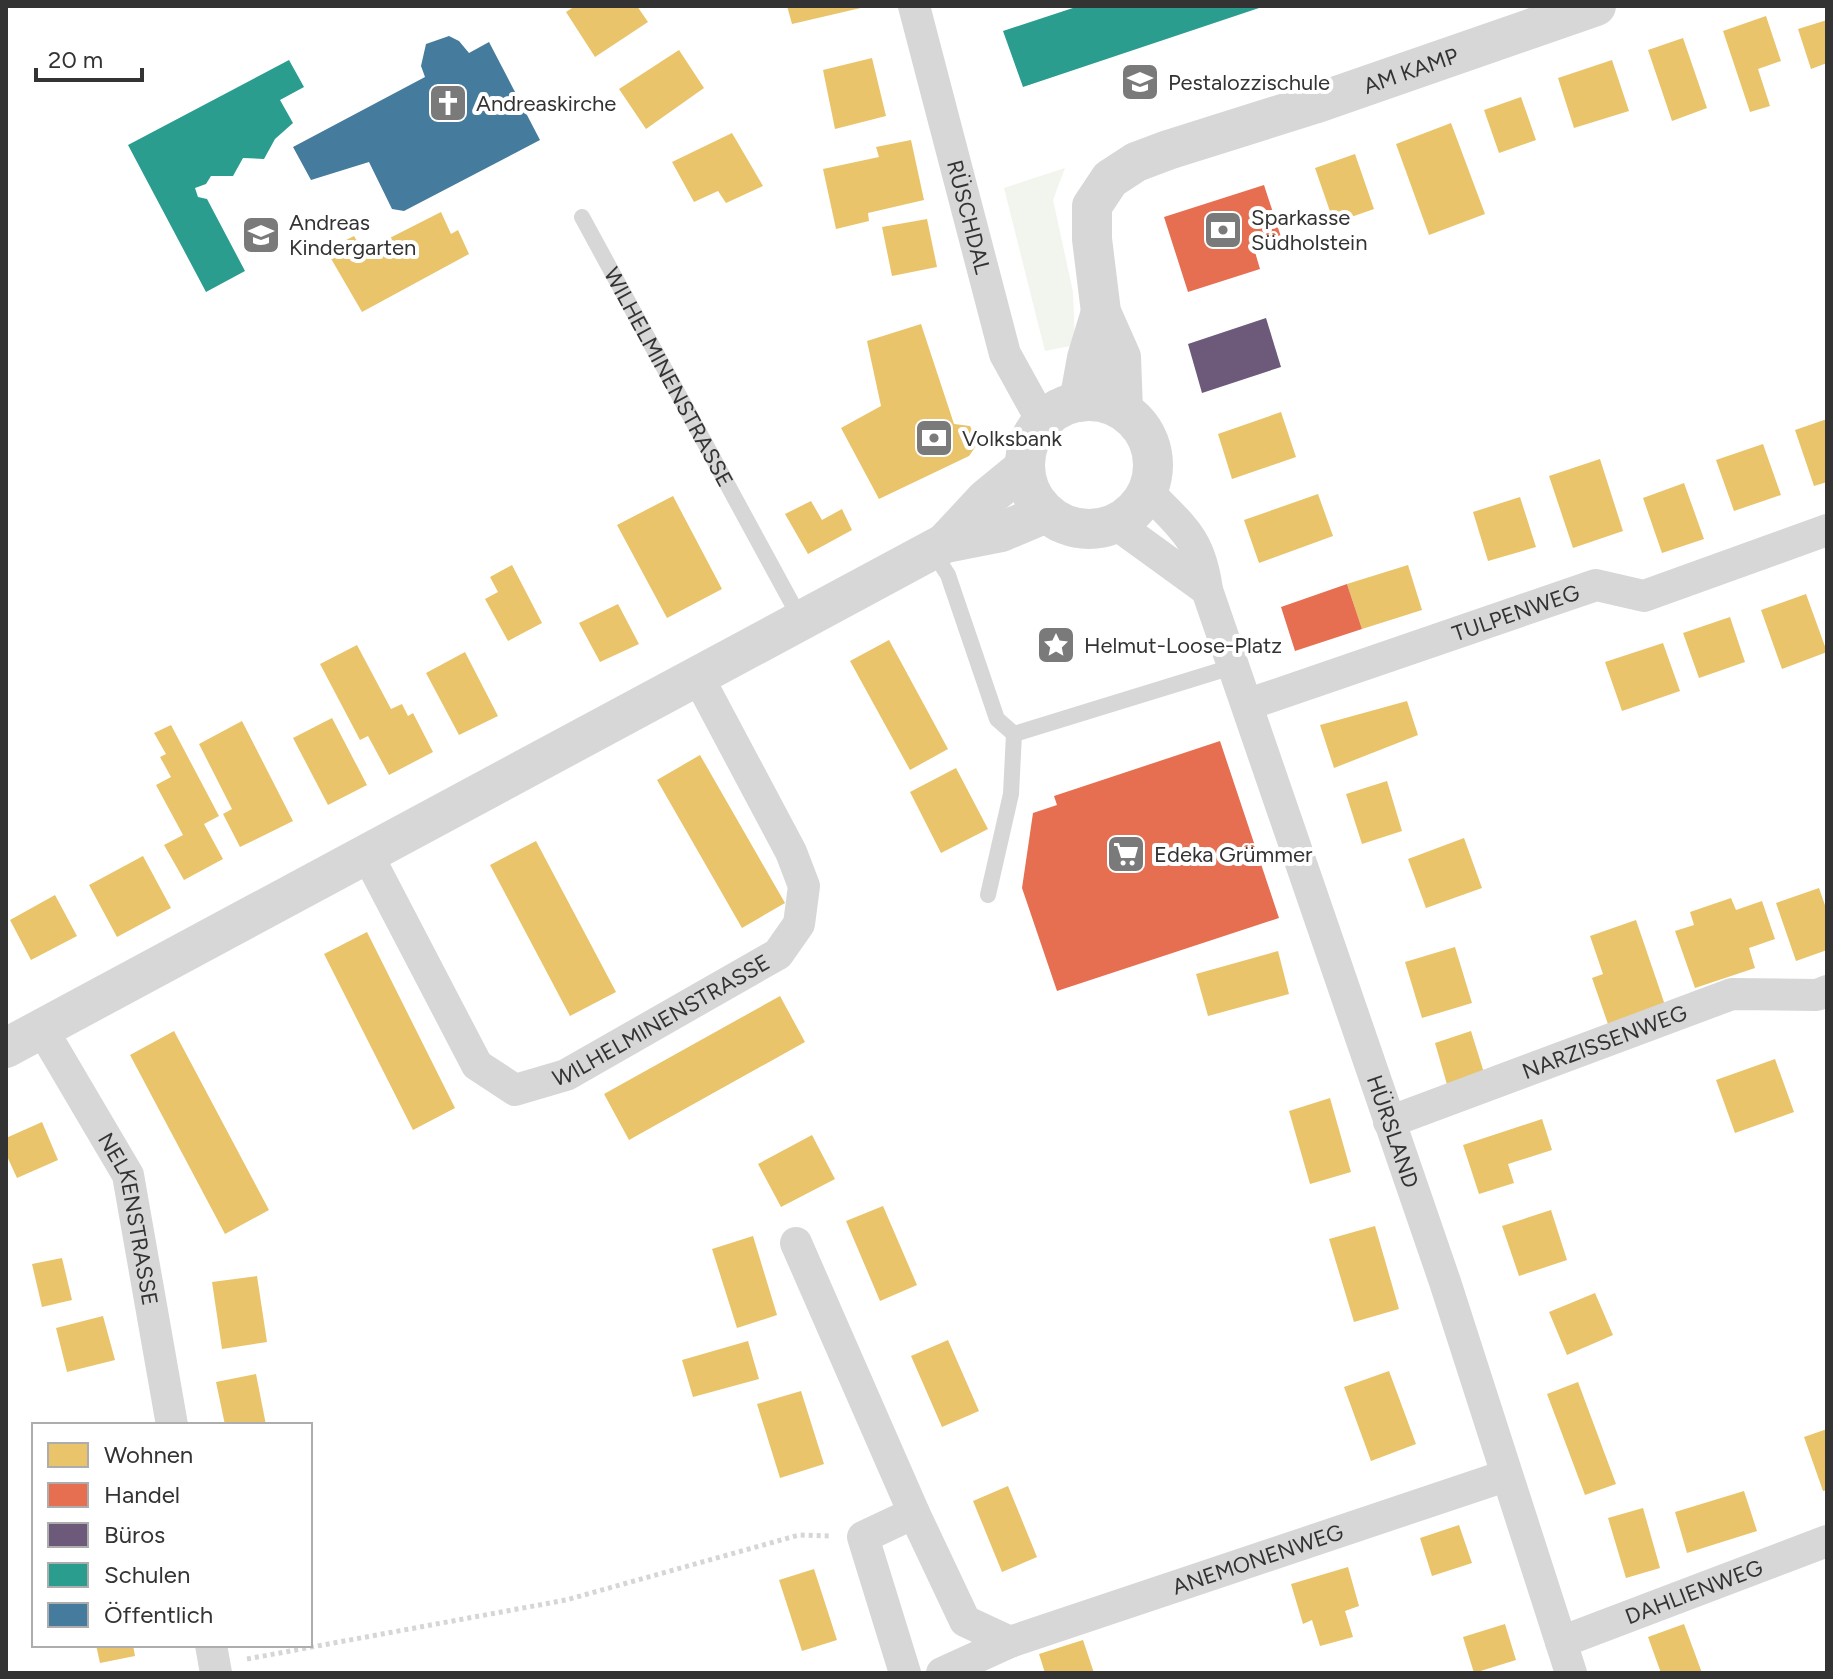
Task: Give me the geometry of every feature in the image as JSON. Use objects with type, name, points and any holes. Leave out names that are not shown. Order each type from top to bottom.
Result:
[{"type":"street","name":"RÜSCHDAL","points":[[914,6],[1005,354],[1042,421]]},
{"type":"street","name":"AM KAMP","points":[[1101,312],[1092,239],[1092,206],[1110,179],[1136,162],[1596,6]]},
{"type":"street","points":[[1079,402],[1087,358],[1101,312]]},
{"type":"street","points":[[1101,312],[1121,357],[1123,410]]},
{"type":"street","points":[[1079,402],[1109,404],[1123,410],[1144,432],[1151,446],[1153,462],[1148,492],[1140,505],[1116,524],[1080,529],[1046,513],[1035,500],[1025,467],[1033,434],[1042,421],[1060,409],[1079,402]]},
{"type":"street","points":[[939,546],[986,499],[1025,467]]},
{"type":"street","name":"HÜRSLAND","points":[[1148,492],[1186,532],[1203,558],[1207,590],[1249,704],[1445,1282],[1571,1673]]},
{"type":"street","points":[[6,1048],[939,546],[1001,532],[1046,513]]},
{"type":"street","points":[[1116,524],[1207,590]]},
{"type":"street","name":"TULPENWEG","points":[[1249,704],[1596,585],[1644,596],[1827,530]]},
{"type":"street","name":"WILHELMINENSTRASSE","points":[[367,854],[477,1065],[515,1090],[566,1075],[778,954],[799,924],[804,886],[791,852],[698,677]]},
{"type":"street","name":"NARZISSENWEG","points":[[1389,1122],[1732,994],[1817,995],[1827,991]]},
{"type":"street","name":"NELKENSTRASSE","points":[[42,1029],[128,1175],[172,1423]]},
{"type":"street","points":[[796,1243],[914,1513],[965,1621],[1010,1642]]},
{"type":"street","name":"ANEMONENWEG","points":[[942,1673],[1010,1642],[1505,1476]]},
{"type":"street","points":[[905,1673],[863,1537],[914,1513]]},
{"type":"street","name":"DAHLIENWEG","points":[[1561,1642],[1827,1541]]},
{"type":"lane","name":"WILHELMINENSTRASSE","points":[[582,217],[802,621]]},
{"type":"lane","points":[[939,546],[997,719],[1014,734]]},
{"type":"lane","points":[[1014,734],[1235,666]]},
{"type":"lane","points":[[988,895],[1011,794],[1014,734]]},
{"type":"path","points":[[312,1644],[566,1600],[799,1535],[863,1537]]},
{"type":"path","points":[[214,1661],[295,1647]]},
{"type":"shaded area","points":[[1065,168],[1053,200],[1073,292],[1075,345],[1045,351],[1004,188]]},
{"type":"building: Wohnen","points":[[575,6],[637,6],[648,22],[595,57],[566,12]]},
{"type":"building: Wohnen","points":[[787,6],[865,6],[865,7],[792,24]]},
{"type":"building: Wohnen","points":[[1766,16],[1781,61],[1758,69],[1770,106],[1750,112],[1723,31]]},
{"type":"building: Wohnen","points":[[1827,20],[1827,63],[1811,69],[1798,29]]},
{"type":"building: Wohnen","points":[[1683,38],[1707,108],[1672,121],[1648,50]]},
{"type":"building: Wohnen","points":[[679,50],[704,88],[646,129],[619,89]]},
{"type":"building: Wohnen","points":[[872,58],[886,116],[835,129],[823,70]]},
{"type":"building: Wohnen","points":[[1612,60],[1629,111],[1574,128],[1558,78]]},
{"type":"building: Wohnen","points":[[1521,97],[1536,140],[1499,153],[1484,110]]},
{"type":"building: Wohnen","points":[[1451,123],[1485,214],[1429,235],[1396,144]]},
{"type":"building: Wohnen","points":[[732,133],[763,186],[726,203],[718,191],[694,202],[672,162]]},
{"type":"building: Wohnen","points":[[911,140],[924,200],[868,213],[869,221],[836,229],[823,169],[879,157],[876,147]]},
{"type":"building: Wohnen","points":[[1355,154],[1374,209],[1334,223],[1315,168]]},
{"type":"building: Wohnen","points":[[441,212],[451,234],[458,230],[469,254],[362,312],[326,250],[354,236],[363,251]]},
{"type":"building: Wohnen","points":[[927,219],[937,267],[892,276],[882,227]]},
{"type":"building: Wohnen","points":[[921,324],[954,424],[970,426],[978,443],[969,456],[879,499],[841,428],[881,406],[867,341]]},
{"type":"building: Wohnen","points":[[1281,412],[1296,457],[1232,479],[1218,434]]},
{"type":"building: Wohnen","points":[[1827,419],[1827,482],[1814,486],[1795,430]]},
{"type":"building: Wohnen","points":[[1763,444],[1781,495],[1734,511],[1716,460]]},
{"type":"building: Wohnen","points":[[1600,459],[1623,531],[1573,548],[1549,476]]},
{"type":"building: Wohnen","points":[[1684,483],[1704,539],[1662,553],[1643,498]]},
{"type":"building: Wohnen","points":[[1318,494],[1333,536],[1259,563],[1244,520]]},
{"type":"building: Wohnen","points":[[673,496],[722,589],[667,618],[617,525]]},
{"type":"building: Wohnen","points":[[1520,497],[1536,547],[1488,561],[1473,512]]},
{"type":"building: Wohnen","points":[[811,501],[822,520],[842,509],[852,530],[808,554],[785,514]]},
{"type":"building: Wohnen","points":[[512,565],[542,623],[508,641],[485,599],[498,592],[490,577]]},
{"type":"building: Wohnen","points":[[1408,565],[1422,610],[1362,629],[1347,584]]},
{"type":"building: Wohnen","points":[[1806,594],[1827,652],[1782,669],[1761,610]]},
{"type":"building: Wohnen","points":[[618,604],[639,644],[600,662],[579,623]]},
{"type":"building: Wohnen","points":[[1730,617],[1745,662],[1699,678],[1683,633]]},
{"type":"building: Wohnen","points":[[889,640],[948,749],[910,770],[850,661]]},
{"type":"building: Wohnen","points":[[1663,643],[1680,691],[1622,711],[1605,662]]},
{"type":"building: Wohnen","points":[[357,645],[391,709],[402,704],[408,716],[413,713],[433,752],[389,775],[368,736],[360,740],[320,664]]},
{"type":"building: Wohnen","points":[[465,652],[498,716],[459,735],[426,673]]},
{"type":"building: Wohnen","points":[[1407,701],[1418,735],[1334,768],[1320,725]]},
{"type":"building: Wohnen","points":[[332,718],[367,785],[328,805],[293,738]]},
{"type":"building: Wohnen","points":[[242,721],[293,821],[240,847],[223,814],[232,809],[199,744]]},
{"type":"building: Wohnen","points":[[171,725],[219,816],[204,824],[223,859],[184,880],[164,845],[183,835],[156,785],[171,777],[160,757],[166,754],[154,733]]},
{"type":"building: Wohnen","points":[[700,755],[785,903],[742,928],[657,780]]},
{"type":"building: Wohnen","points":[[956,768],[988,829],[941,853],[910,792]]},
{"type":"building: Wohnen","points":[[1387,781],[1402,831],[1362,844],[1346,794]]},
{"type":"building: Wohnen","points":[[1464,838],[1482,888],[1426,908],[1408,859]]},
{"type":"building: Wohnen","points":[[536,841],[616,992],[570,1016],[490,865]]},
{"type":"building: Wohnen","points":[[143,856],[171,908],[117,937],[89,885]]},
{"type":"building: Wohnen","points":[[1819,888],[1827,911],[1827,950],[1796,961],[1776,903]]},
{"type":"building: Wohnen","points":[[55,895],[77,936],[31,960],[10,920]]},
{"type":"building: Wohnen","points":[[1731,898],[1736,910],[1762,901],[1775,939],[1749,948],[1755,968],[1695,988],[1675,931],[1694,925],[1690,912]]},
{"type":"building: Wohnen","points":[[1636,920],[1666,1008],[1609,1027],[1592,978],[1603,974],[1590,936]]},
{"type":"building: Wohnen","points":[[367,932],[455,1108],[413,1130],[324,954]]},
{"type":"building: Wohnen","points":[[1455,947],[1472,1003],[1422,1018],[1405,962]]},
{"type":"building: Wohnen","points":[[1278,951],[1289,994],[1208,1016],[1196,974]]},
{"type":"building: Wohnen","points":[[780,996],[805,1042],[629,1140],[604,1094]]},
{"type":"building: Wohnen","points":[[174,1031],[269,1210],[225,1234],[130,1055]]},
{"type":"building: Wohnen","points":[[1471,1031],[1485,1076],[1448,1088],[1435,1043]]},
{"type":"building: Wohnen","points":[[1775,1059],[1794,1112],[1735,1133],[1716,1080]]},
{"type":"building: Wohnen","points":[[1330,1098],[1351,1172],[1310,1184],[1289,1111]]},
{"type":"building: Wohnen","points":[[1542,1119],[1552,1150],[1508,1164],[1514,1183],[1479,1194],[1463,1145]]},
{"type":"building: Wohnen","points":[[42,1122],[58,1160],[17,1178],[6,1154],[6,1138]]},
{"type":"building: Wohnen","points":[[812,1135],[835,1179],[781,1207],[758,1164]]},
{"type":"building: Wohnen","points":[[883,1206],[917,1285],[880,1301],[846,1221]]},
{"type":"building: Wohnen","points":[[1551,1210],[1567,1260],[1519,1276],[1502,1226]]},
{"type":"building: Wohnen","points":[[1375,1226],[1399,1309],[1354,1322],[1329,1239]]},
{"type":"building: Wohnen","points":[[753,1236],[777,1315],[737,1328],[712,1249]]},
{"type":"building: Wohnen","points":[[62,1258],[72,1300],[42,1307],[32,1264]]},
{"type":"building: Wohnen","points":[[257,1276],[267,1342],[222,1349],[212,1282]]},
{"type":"building: Wohnen","points":[[1595,1293],[1613,1335],[1567,1355],[1549,1312]]},
{"type":"building: Wohnen","points":[[103,1316],[115,1360],[67,1372],[56,1328]]},
{"type":"building: Wohnen","points":[[948,1340],[979,1411],[942,1427],[911,1356]]},
{"type":"building: Wohnen","points":[[748,1341],[759,1379],[693,1397],[682,1360]]},
{"type":"building: Wohnen","points":[[1389,1371],[1416,1444],[1371,1461],[1344,1387]]},
{"type":"building: Wohnen","points":[[256,1374],[266,1423],[225,1423],[216,1382]]},
{"type":"building: Wohnen","points":[[1578,1382],[1616,1484],[1585,1495],[1547,1394]]},
{"type":"building: Wohnen","points":[[801,1391],[824,1464],[780,1478],[757,1404]]},
{"type":"building: Wohnen","points":[[1827,1429],[1827,1490],[1823,1491],[1804,1437]]},
{"type":"building: Wohnen","points":[[1008,1486],[1037,1557],[1002,1572],[973,1501]]},
{"type":"building: Wohnen","points":[[1744,1491],[1757,1531],[1687,1553],[1675,1512]]},
{"type":"building: Wohnen","points":[[1643,1508],[1660,1568],[1626,1578],[1608,1518]]},
{"type":"building: Wohnen","points":[[1459,1525],[1472,1563],[1432,1576],[1420,1538]]},
{"type":"building: Wohnen","points":[[1348,1567],[1359,1606],[1345,1611],[1353,1637],[1320,1646],[1312,1620],[1303,1624],[1291,1584]]},
{"type":"building: Wohnen","points":[[814,1569],[837,1640],[802,1651],[779,1580]]},
{"type":"building: Wohnen","points":[[1505,1624],[1516,1660],[1474,1673],[1463,1637]]},
{"type":"building: Wohnen","points":[[1684,1624],[1702,1673],[1661,1673],[1648,1637]]},
{"type":"building: Wohnen","points":[[1083,1640],[1094,1673],[1045,1673],[1039,1654]]},
{"type":"building: Wohnen","points":[[96,1647],[133,1647],[135,1656],[100,1663]]},
{"type":"building: Handel","name":"Sparkasse Südholstein","points":[[1264,185],[1283,243],[1255,252],[1260,269],[1188,292],[1164,217]]},
{"type":"building: Handel","points":[[1347,584],[1362,629],[1295,651],[1281,607]]},
{"type":"building: Handel","points":[[1220,741],[1279,918],[1057,991],[1022,888],[1033,813],[1057,805],[1054,796]]},
{"type":"building: Büros","points":[[1266,318],[1281,367],[1202,393],[1188,344]]},
{"type":"building: Schulen","points":[[1079,6],[1262,7],[1023,87],[1003,31]]},
{"type":"building: Schulen","points":[[289,60],[304,87],[280,100],[293,123],[275,139],[264,159],[243,158],[233,176],[211,176],[206,184],[195,188],[198,197],[207,199],[245,271],[206,292],[128,145]]},
{"type":"building: Öffentlich","name":"Andreaskirche","points":[[449,36],[459,41],[469,53],[489,42],[540,140],[404,211],[392,209],[369,162],[311,180],[293,147],[425,77],[421,66],[426,44]]},
{"type":"place","name":"Pestalozzischule","points":[[1140,82]]},
{"type":"place","name":"Andreaskirche","points":[[448,103]]},
{"type":"place","name":"Sparkasse Südholstein","points":[[1223,230]]},
{"type":"place","name":"Andreas Kindergarten","points":[[261,235]]},
{"type":"place","name":"Volksbank","points":[[934,438]]},
{"type":"place","name":"Helmut-Loose-Platz","points":[[1056,645]]},
{"type":"place","name":"Edeka Grümmer","points":[[1126,854]]}]
